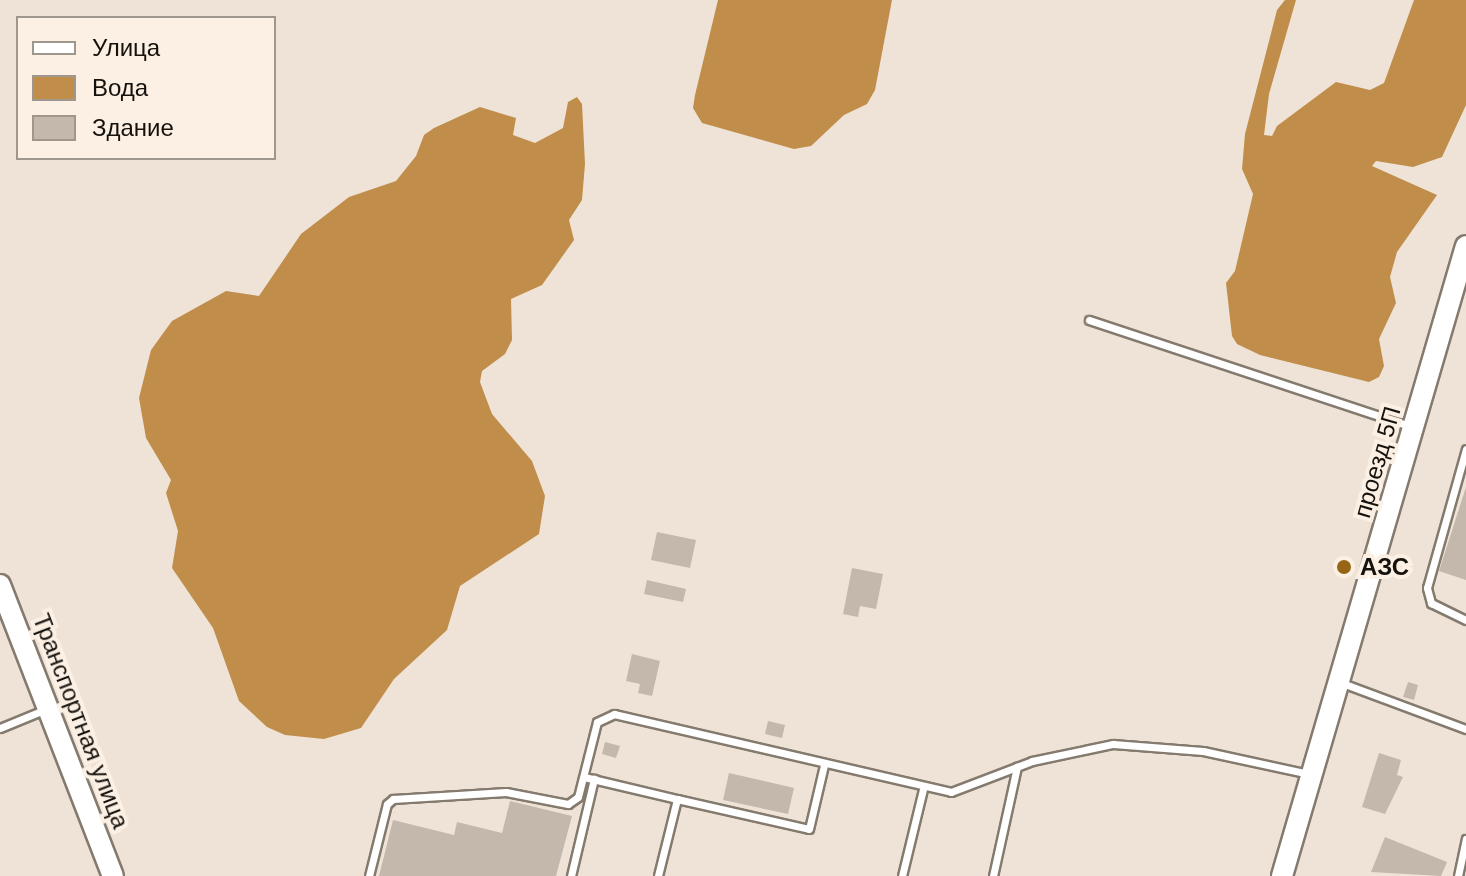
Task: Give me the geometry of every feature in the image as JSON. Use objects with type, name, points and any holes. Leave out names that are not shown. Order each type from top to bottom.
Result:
[{"type":"street","name":"проезд 5П","points":[[1282,876],[1466,246]]},
{"type":"street","name":"Транспортная улица","points":[[0,585],[113,876]]},
{"type":"lane","points":[[1089,320],[1414,428]]},
{"type":"lane","points":[[1466,449],[1427,588],[1431,603],[1466,620]]},
{"type":"lane","points":[[1340,682],[1466,729]]},
{"type":"lane","points":[[0,728],[48,708]]},
{"type":"lane","points":[[369,876],[387,804],[393,799],[506,792],[568,804],[578,797],[597,722],[614,714],[923,789],[951,792],[1017,767],[1113,744],[1203,751],[1312,774]]},
{"type":"lane","points":[[584,777],[809,829],[824,765]]},
{"type":"lane","points":[[993,876],[1017,767]]},
{"type":"lane","points":[[571,876],[594,779]]},
{"type":"lane","points":[[902,876],[923,789]]},
{"type":"lane","points":[[658,876],[677,799]]},
{"type":"lane","points":[[1458,876],[1466,839]]},
{"type":"water","points":[[718,0],[892,0],[875,90],[867,104],[844,115],[811,146],[794,149],[702,123],[693,108]]},
{"type":"water","points":[[1285,0],[1296,0],[1269,94],[1264,135],[1272,136],[1277,126],[1336,82],[1370,90],[1384,83],[1414,0],[1466,0],[1466,105],[1442,157],[1413,167],[1376,161],[1372,166],[1437,195],[1397,252],[1390,277],[1396,303],[1379,339],[1384,366],[1379,377],[1369,382],[1260,355],[1237,344],[1232,336],[1226,283],[1235,271],[1253,194],[1242,169],[1245,134],[1277,10]]},
{"type":"water","points":[[577,97],[582,104],[585,164],[582,200],[569,220],[574,240],[542,285],[511,299],[512,340],[505,354],[482,371],[480,382],[492,414],[532,461],[545,496],[539,534],[460,586],[447,630],[394,679],[361,728],[324,739],[285,735],[267,727],[239,701],[213,628],[172,568],[178,531],[166,493],[171,480],[146,438],[139,398],[151,350],[172,321],[226,291],[259,296],[301,234],[349,197],[396,181],[416,156],[424,135],[434,128],[480,107],[516,118],[513,135],[535,143],[563,128],[568,102]]},
{"type":"building","points":[[1466,487],[1466,580],[1439,571]]},
{"type":"building","points":[[657,532],[696,540],[690,568],[651,560]]},
{"type":"building","points":[[852,568],[883,574],[876,609],[860,606],[858,617],[843,614]]},
{"type":"building","points":[[647,580],[686,589],[683,602],[644,594]]},
{"type":"building","points":[[632,654],[660,661],[652,696],[638,693],[640,684],[626,681]]},
{"type":"building","points":[[1408,682],[1418,685],[1414,700],[1403,697]]},
{"type":"building","points":[[768,721],[785,725],[782,738],[765,734]]},
{"type":"building","points":[[605,742],[620,746],[616,758],[602,754]]},
{"type":"building","points":[[1379,753],[1401,760],[1397,775],[1403,777],[1385,814],[1362,807]]},
{"type":"building","points":[[729,773],[794,788],[788,814],[723,800]]},
{"type":"building","points":[[510,801],[572,816],[556,876],[379,876],[393,820],[454,835],[457,822],[502,833]]},
{"type":"building","points":[[1385,837],[1447,862],[1441,876],[1371,872]]},
{"type":"place","name":"АЗС","points":[[1344,567]]}]
